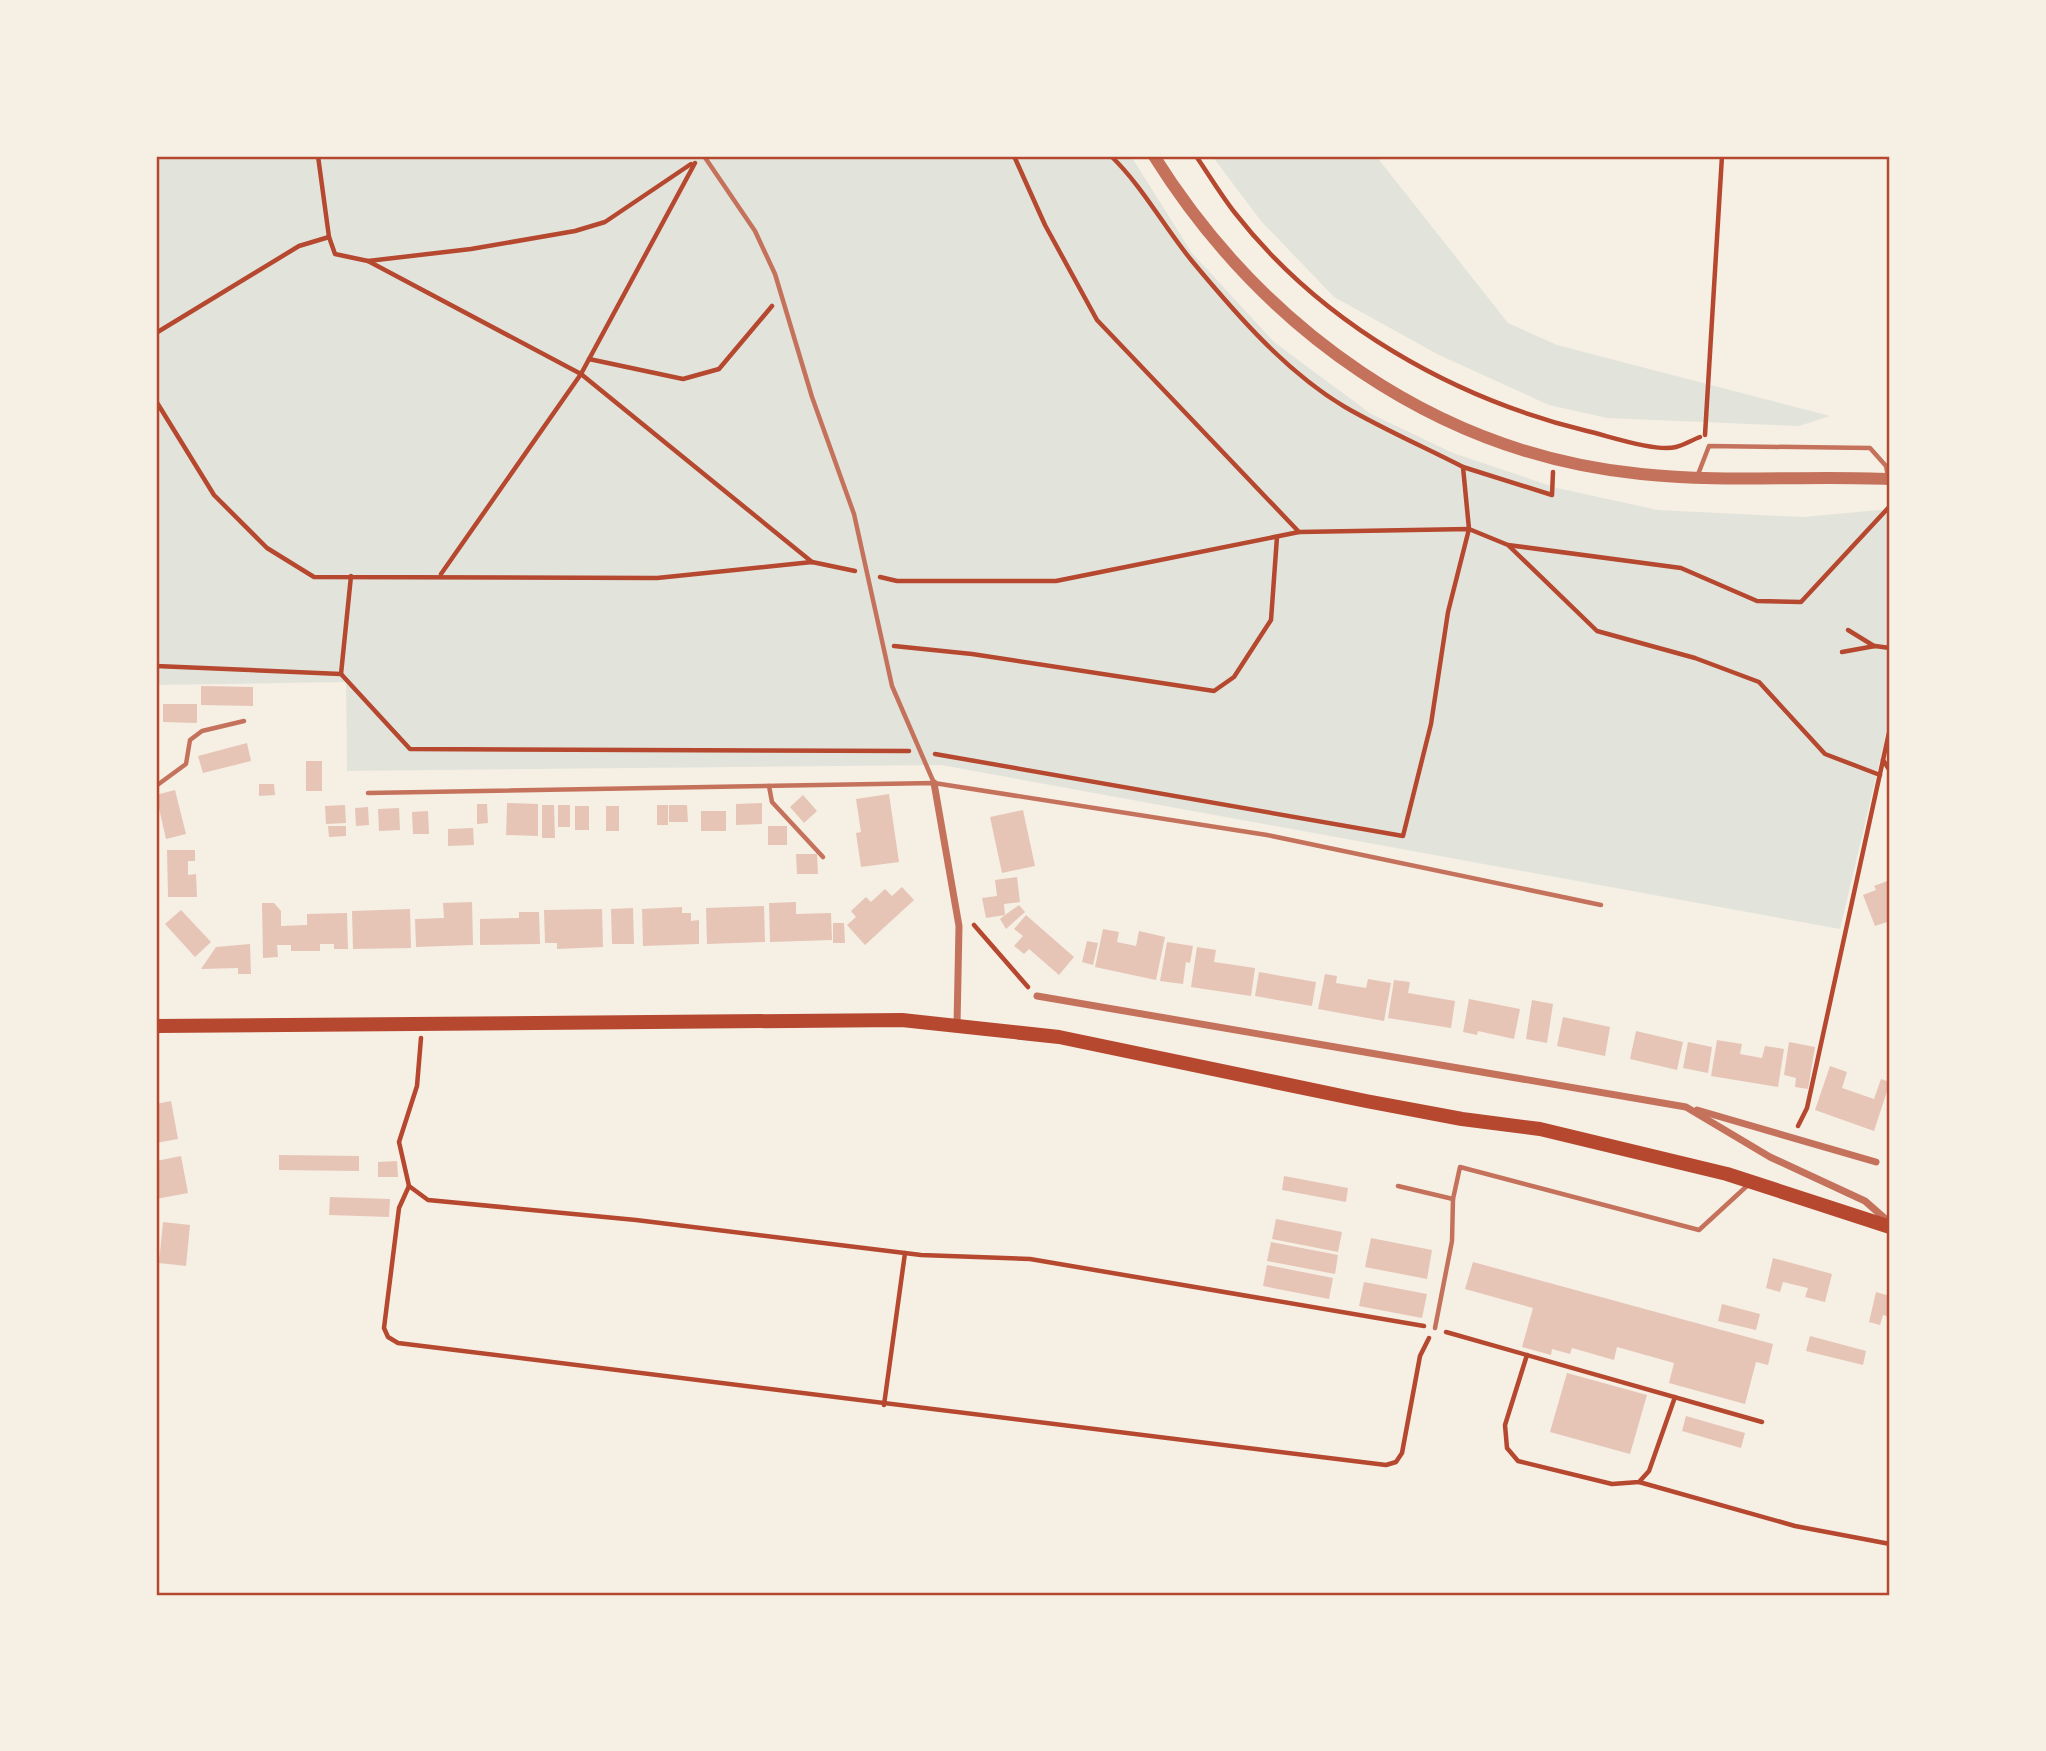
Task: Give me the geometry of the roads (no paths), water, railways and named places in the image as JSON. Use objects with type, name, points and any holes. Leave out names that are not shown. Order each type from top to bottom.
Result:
[{"type":"main road","points":[[156,1026],[902,1020],[957,1025],[1059,1037],[1366,1101],[1462,1119],[1540,1129],[1751,1182],[1890,1225]]},
{"type":"street","points":[[1154,156],[1196,218],[1234,263],[1323,347],[1383,387],[1468,431],[1554,460],[1641,474],[1696,478],[1889,479]]},
{"type":"street","points":[[934,783],[959,926],[957,1025]]},
{"type":"street","points":[[1037,996],[1686,1107],[1794,1136],[1876,1162]]},
{"type":"street","points":[[1686,1107],[1770,1157],[1865,1201],[1890,1225]]},
{"type":"lane","points":[[704,156],[755,231],[782,294],[812,397],[854,514],[892,687],[934,783]]},
{"type":"lane","points":[[1696,478],[1709,446],[1870,448],[1886,466],[1889,479]]},
{"type":"lane","points":[[156,786],[186,764],[190,740],[202,731],[244,721]]},
{"type":"lane","points":[[368,793],[934,783],[1268,835],[1601,905]]},
{"type":"lane","points":[[769,786],[772,802],[823,857]]},
{"type":"lane","points":[[1435,1328],[1452,1241],[1453,1199],[1460,1167],[1699,1230],[1751,1182]]},
{"type":"lane","points":[[1398,1186],[1453,1199]]}]
